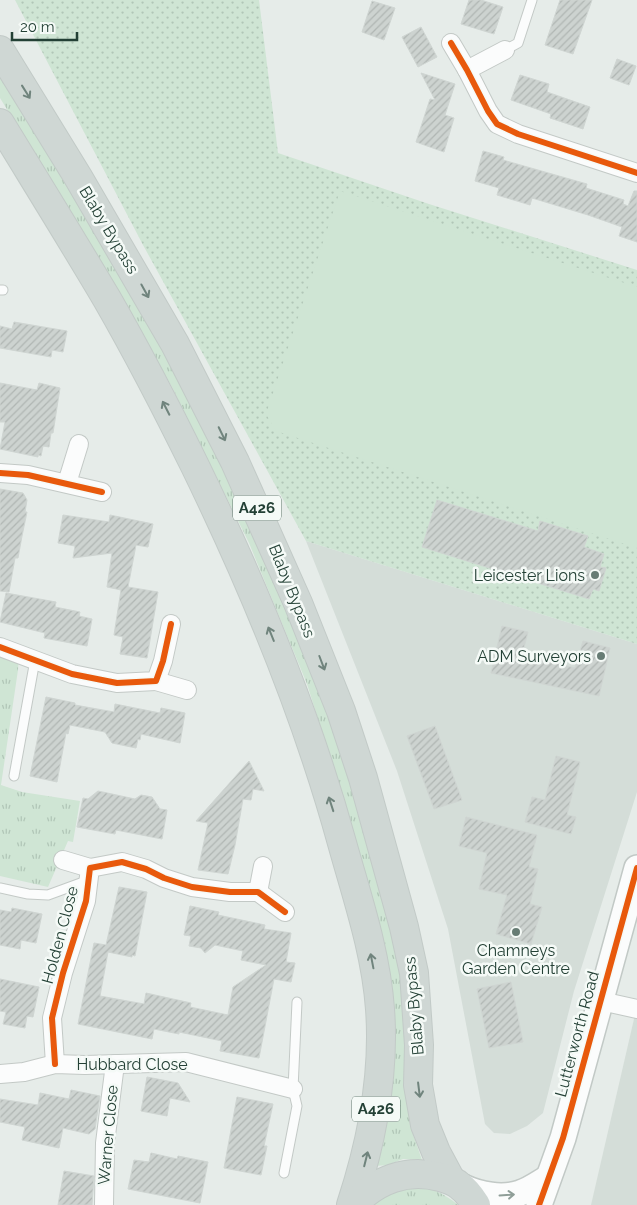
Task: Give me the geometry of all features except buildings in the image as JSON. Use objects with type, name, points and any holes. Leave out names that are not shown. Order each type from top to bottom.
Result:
[{"type":"main road","name":"Blaby Bypass","points":[[0,50],[93,202],[175,344],[239,470],[298,604],[340,711],[363,778],[404,927],[414,973],[419,1045],[418,1085],[425,1125],[436,1152],[463,1191]]},
{"type":"main road","name":"A426","points":[[0,123],[108,301],[166,407],[239,558],[294,692],[334,812],[366,929],[380,1009],[380,1076],[376,1110],[364,1166],[352,1205]]},
{"type":"main road","points":[[352,1205],[380,1183],[395,1177],[411,1174],[430,1174],[463,1191]]},
{"type":"street","points":[[451,43],[488,111],[498,124],[518,134],[637,172]]},
{"type":"street","points":[[467,70],[505,50]]},
{"type":"street","points":[[67,483],[79,444]]},
{"type":"street","points":[[0,473],[67,483],[102,492]]},
{"type":"street","points":[[156,680],[164,661],[171,624]]},
{"type":"street","points":[[0,647],[72,674],[117,683],[156,680],[187,690]]},
{"type":"street","name":"Holden Close","points":[[63,860],[90,874],[122,862],[146,869],[164,878],[192,886],[230,892],[258,892]]},
{"type":"street","points":[[263,866],[258,892],[285,912]]},
{"type":"street","name":"Lutterworth Road","points":[[539,1205],[564,1138],[601,1001],[632,908],[637,868]]},
{"type":"street","name":"Holden Close","points":[[55,1064],[52,1018],[63,973],[86,901],[90,874]]},
{"type":"street","points":[[601,1001],[637,1009]]},
{"type":"street","name":"Hubbard Close","points":[[0,1074],[24,1072],[55,1064],[186,1062],[293,1089]]},
{"type":"street","name":"Warner Close","points":[[104,1205],[105,1143],[116,1064]]},
{"type":"street","points":[[463,1191],[507,1196],[522,1193],[548,1178]]},
{"type":"lane","points":[[505,50],[518,43],[532,0]]},
{"type":"lane","points":[[14,776],[35,660]]},
{"type":"lane","points":[[0,888],[28,894],[48,895],[90,874]]},
{"type":"lane","points":[[284,1173],[297,1106],[293,1089],[297,1002]]},
{"type":"shaded area","points":[[306,541],[637,644],[637,792],[574,991],[543,1113],[527,1126],[510,1134],[494,1133],[485,1124],[448,929],[397,771]]},
{"type":"shaded area","points":[[637,1006],[637,1205],[591,1205]]},
{"type":"green space","name":"Leicester Lions","points":[[15,0],[259,0],[278,153],[429,204],[637,270],[637,644],[306,541],[143,245]]},
{"type":"green space","points":[[0,75],[85,213],[171,362],[250,521],[323,698],[353,789],[402,973],[406,1045],[405,1078],[413,1134],[422,1160],[403,1159],[388,1165],[375,1166],[390,1106],[393,1067],[378,924],[355,837],[307,684],[249,543],[172,387],[85,236],[0,98]]},
{"type":"green space","points":[[340,191],[637,287],[637,548],[276,431],[266,414]]},
{"type":"green space","points":[[0,647],[19,654],[1,785],[22,792],[80,801],[73,842],[68,841],[48,887],[0,876]]},
{"type":"green space","points":[[416,1187],[438,1192],[458,1205],[374,1205],[393,1192]]},
{"type":"cycle path","points":[[451,43],[497,124],[518,134],[637,173]]},
{"type":"cycle path","points":[[0,473],[28,475],[102,492]]},
{"type":"cycle path","points":[[0,647],[72,674],[117,683],[156,681],[163,661],[171,624]]},
{"type":"cycle path","points":[[55,1064],[52,1018],[63,973],[86,901],[90,868],[122,862],[192,887],[230,892],[258,892],[285,912]]},
{"type":"cycle path","points":[[539,1205],[563,1138],[637,868]]},
{"type":"place","name":"Leicester Lions","points":[[595,575]]},
{"type":"place","name":"ADM Surveyors","points":[[601,656]]},
{"type":"place","name":"Chamneys Garden Centre","points":[[516,932]]}]
